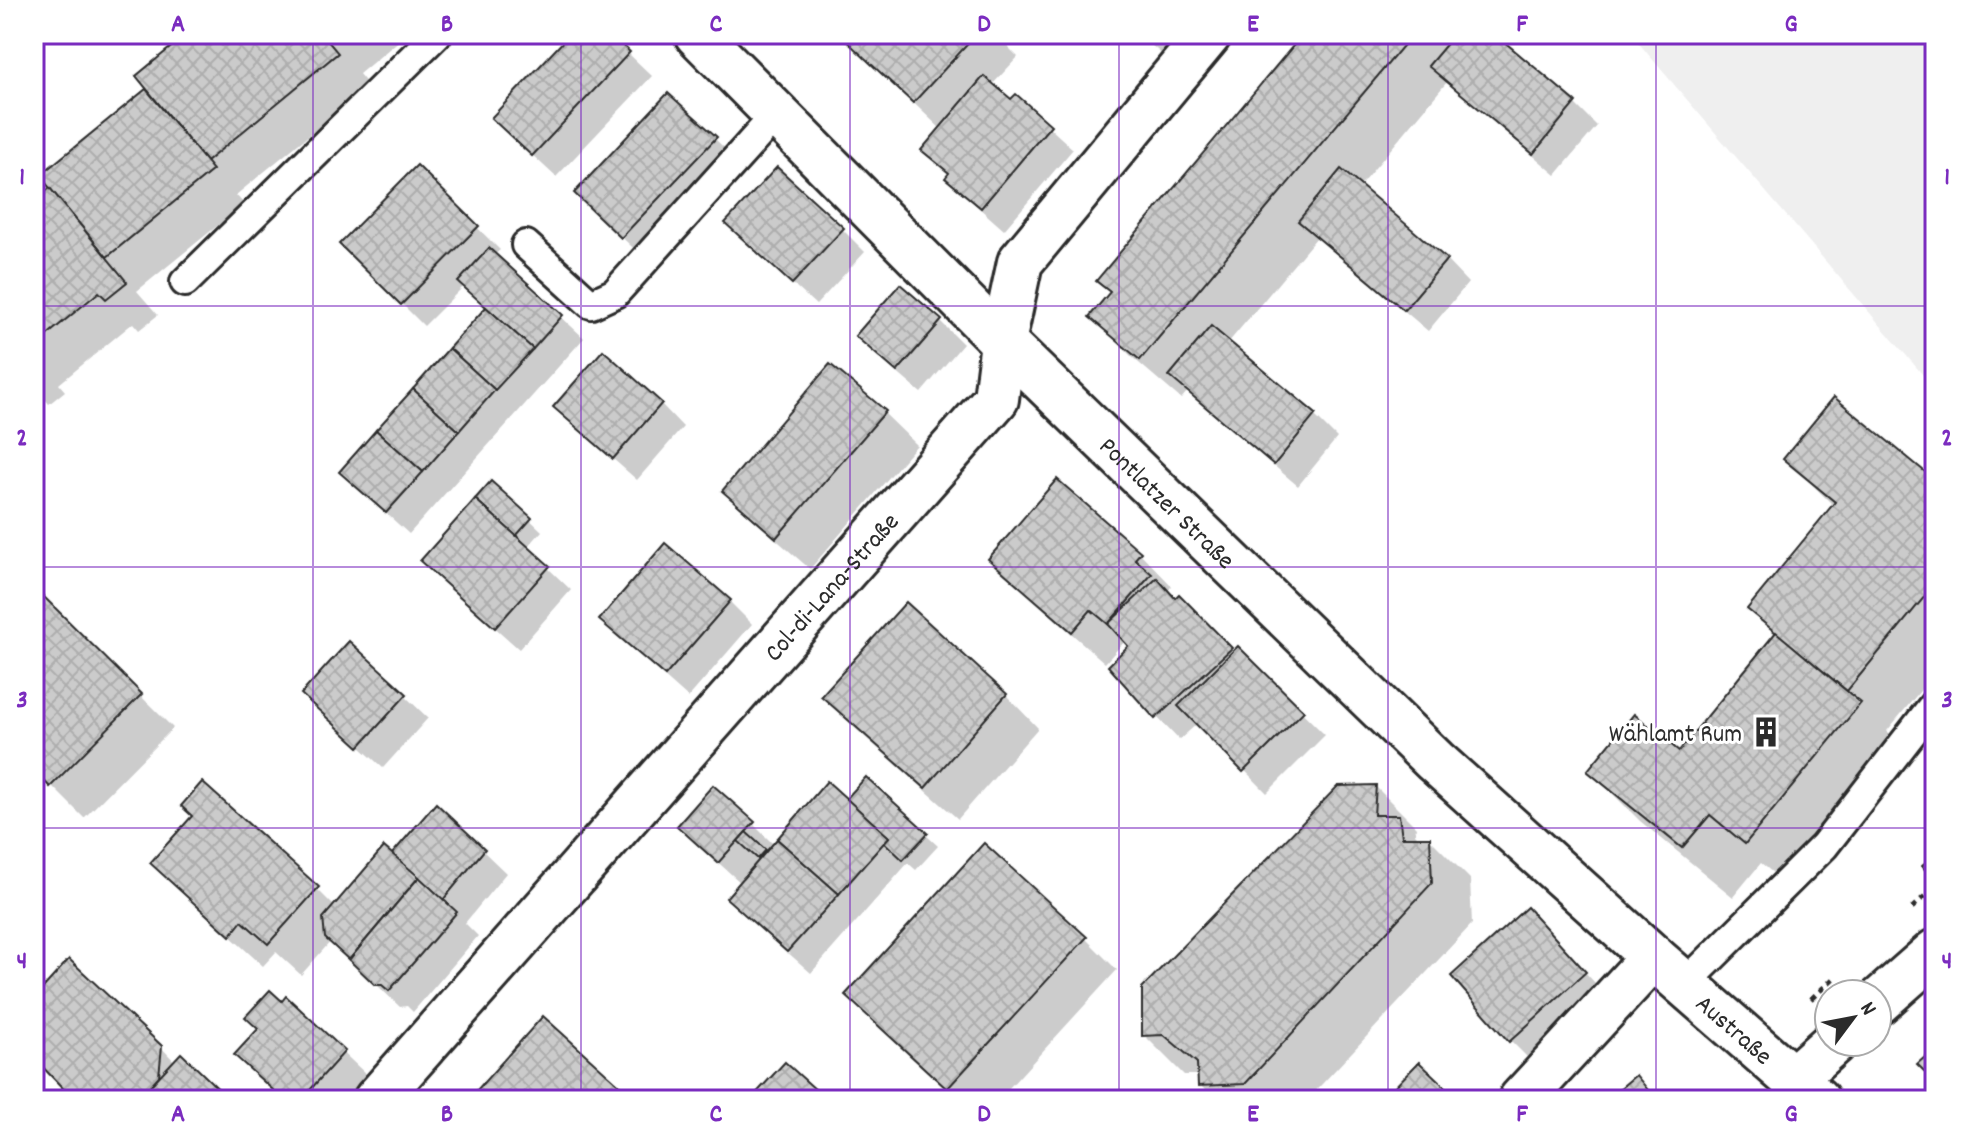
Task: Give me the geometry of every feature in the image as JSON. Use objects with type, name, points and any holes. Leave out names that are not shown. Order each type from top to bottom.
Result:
[{"type":"street","name":"Pontlatzer Straße","points":[[697,34],[1003,342],[1435,761],[1669,971]]},
{"type":"street","name":"Col-di-Lana-Straße","points":[[376,1100],[996,399],[1003,342],[1020,262],[1209,34]]},
{"type":"street","points":[[1893,989],[1935,952]]},
{"type":"street","name":"Austraße","points":[[1669,971],[1805,1089]]},
{"type":"street","points":[[1521,1100],[1669,971]]},
{"type":"street","points":[[1805,1089],[1824,1058]]},
{"type":"lane","points":[[185,282],[437,34]]},
{"type":"lane","points":[[526,245],[591,304],[615,293],[777,114]]},
{"type":"lane","points":[[1669,971],[1824,846],[1935,703]]},
{"type":"path","points":[[1929,893],[1935,887]]},
{"type":"shaded area","points":[[1631,34],[1935,34],[1935,389],[1653,60]]},
{"type":"building","points":[[187,34],[322,34],[338,53],[206,162],[136,76]]},
{"type":"building","points":[[570,34],[611,34],[630,52],[532,156],[491,118]]},
{"type":"building","points":[[839,34],[977,34],[913,103]]},
{"type":"building","points":[[1303,34],[1413,34],[1140,360],[1089,317],[1110,292],[1096,281]]},
{"type":"building","points":[[1455,34],[1495,34],[1576,102],[1533,154],[1428,66]]},
{"type":"building","points":[[984,76],[1011,99],[1016,94],[1051,125],[981,208],[945,178],[949,173],[921,150]]},
{"type":"building","points":[[146,89],[213,170],[107,257],[39,176]]},
{"type":"building","points":[[668,93],[717,137],[621,238],[574,193]]},
{"type":"building","points":[[417,165],[479,226],[401,305],[339,244]]},
{"type":"building","points":[[777,167],[844,228],[792,284],[725,223]]},
{"type":"building","points":[[34,169],[50,188],[34,201]]},
{"type":"building","points":[[1341,169],[1447,259],[1404,310],[1298,221]]},
{"type":"building","points":[[50,188],[127,282],[106,299],[99,292],[34,346],[34,201]]},
{"type":"building","points":[[489,248],[563,315],[533,349],[458,282]]},
{"type":"building","points":[[900,284],[942,320],[897,372],[855,336]]},
{"type":"building","points":[[486,307],[533,349],[495,390],[449,348]]},
{"type":"building","points":[[1211,326],[1316,414],[1274,465],[1169,376]]},
{"type":"building","points":[[449,348],[495,390],[459,431],[413,389]]},
{"type":"building","points":[[603,350],[662,403],[613,459],[553,407]]},
{"type":"building","points":[[830,364],[886,411],[776,538],[722,491]]},
{"type":"building","points":[[413,389],[459,431],[423,472],[376,430]]},
{"type":"building","points":[[1834,397],[1935,480],[1935,584],[1847,691],[1747,609],[1835,502],[1783,459]]},
{"type":"building","points":[[376,430],[423,472],[386,513],[339,472]]},
{"type":"building","points":[[1057,479],[1141,552],[1135,559],[1152,574],[1108,624],[1091,610],[1072,632],[988,559]]},
{"type":"building","points":[[491,481],[532,518],[516,536],[475,499]]},
{"type":"building","points":[[475,499],[550,566],[495,628],[420,561]]},
{"type":"building","points":[[665,543],[731,600],[665,676],[599,620]]},
{"type":"building","points":[[1157,578],[1175,598],[1179,594],[1232,648],[1155,719],[1108,666],[1128,646],[1108,624]]},
{"type":"building","points":[[34,587],[142,694],[50,787],[34,771]]},
{"type":"building","points":[[906,602],[1007,694],[925,788],[821,696]]},
{"type":"building","name":"Wählamt Rum","points":[[1776,632],[1861,703],[1745,844],[1710,815],[1682,848],[1587,771],[1634,714],[1679,751]]},
{"type":"building","points":[[349,641],[407,694],[359,747],[301,694]]},
{"type":"building","points":[[1238,646],[1304,711],[1243,772],[1178,706]]},
{"type":"building","points":[[866,777],[928,833],[903,860],[884,842],[889,837],[846,799]]},
{"type":"building","points":[[827,781],[889,837],[839,894],[777,839]]},
{"type":"building","points":[[202,782],[319,887],[268,944],[242,921],[230,936],[150,863],[192,816],[181,806]]},
{"type":"building","points":[[713,785],[755,822],[718,863],[677,826]]},
{"type":"building","points":[[1376,785],[1374,815],[1399,815],[1402,837],[1430,837],[1432,883],[1245,1084],[1198,1086],[1197,1063],[1164,1035],[1142,1036],[1142,988],[1338,786]]},
{"type":"building","points":[[436,803],[485,849],[443,900],[392,854]]},
{"type":"building","points":[[746,832],[766,850],[758,859],[738,841]]},
{"type":"building","points":[[777,839],[839,894],[787,952],[726,898]]},
{"type":"building","points":[[984,843],[1087,937],[947,1089],[845,995]]},
{"type":"building","points":[[384,847],[419,877],[349,960],[325,938],[323,918]]},
{"type":"building","points":[[1935,855],[1935,881],[1922,866]]},
{"type":"building","points":[[419,877],[457,912],[389,991],[382,985],[375,985],[349,960]]},
{"type":"building","points":[[1527,907],[1586,972],[1509,1042],[1451,976]]},
{"type":"building","points":[[69,959],[162,1046],[159,1076],[137,1100],[74,1100],[34,1058],[34,998]]},
{"type":"building","points":[[270,990],[282,1001],[286,996],[345,1051],[301,1100],[284,1100],[234,1055],[258,1029],[245,1017]]},
{"type":"building","points":[[543,1016],[636,1100],[468,1100]]},
{"type":"building","points":[[1935,1048],[1935,1082],[1917,1064]]},
{"type":"building","points":[[181,1053],[230,1100],[137,1100]]},
{"type":"building","points":[[785,1062],[827,1100],[750,1100]]},
{"type":"building","points":[[1419,1062],[1458,1099],[1383,1099]]},
{"type":"building","points":[[1636,1075],[1656,1100],[1606,1100]]},
{"type":"place","name":"Wählamt Rum","points":[[1766,732]]}]
